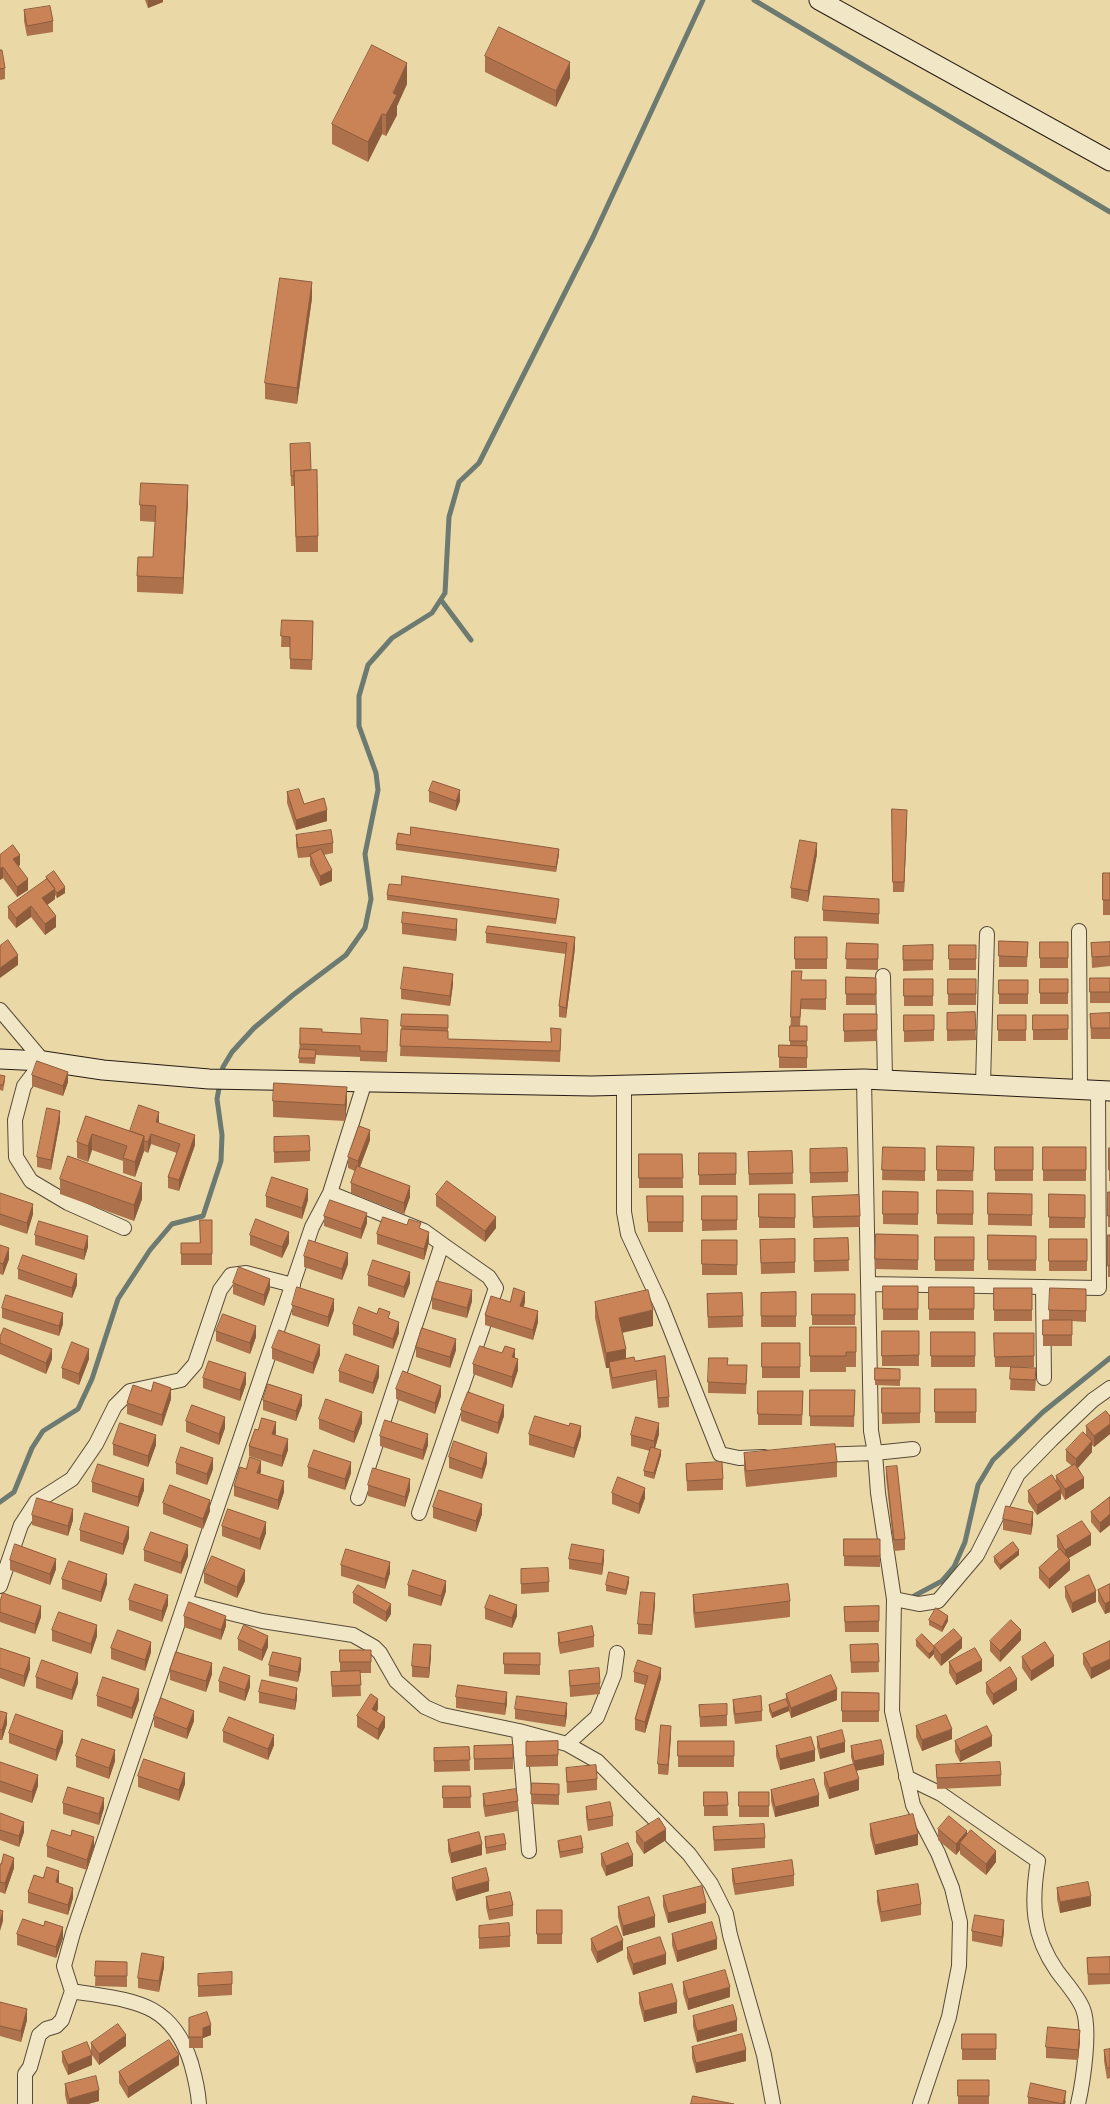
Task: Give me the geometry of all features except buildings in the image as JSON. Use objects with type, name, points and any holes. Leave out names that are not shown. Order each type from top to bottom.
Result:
[{"type":"street","points":[[819,0],[1110,161]]},
{"type":"street","points":[[868,1284],[1099,1288],[1096,1090],[1079,930]]},
{"type":"street","points":[[983,1084],[987,934]]},
{"type":"street","points":[[883,976],[884,1080]]},
{"type":"street","points":[[0,1010],[43,1061]]},
{"type":"street","points":[[0,1059],[43,1061],[103,1070],[236,1080],[592,1086],[864,1079],[1096,1090]]},
{"type":"street","points":[[43,1061],[24,1086],[15,1120],[16,1156],[31,1181],[68,1203],[124,1228]]},
{"type":"street","points":[[864,1079],[870,1431],[894,1599],[892,1711],[913,1805],[938,1853],[952,1888],[960,1922],[960,1966],[949,2017],[920,2104]]},
{"type":"street","points":[[25,2104],[25,2074],[30,2067],[39,2035],[46,2029],[56,2026],[62,2020],[72,1991],[64,1966],[73,1933],[312,1227],[330,1193],[365,1081]]},
{"type":"street","points":[[618,1085],[624,1212],[628,1234],[660,1305],[720,1454],[739,1458],[778,1456]]},
{"type":"street","points":[[330,1193],[424,1231],[489,1277],[496,1288],[419,1513]]},
{"type":"street","points":[[358,1498],[442,1244]]},
{"type":"street","points":[[0,1586],[21,1525],[36,1502],[72,1479],[96,1444],[115,1406],[130,1391],[181,1380],[195,1364],[220,1290],[232,1275],[246,1273],[293,1285]]},
{"type":"street","points":[[1043,1287],[1044,1378]]},
{"type":"street","points":[[894,1599],[919,1604],[938,1601],[977,1556],[1018,1474],[1058,1433],[1110,1388]]},
{"type":"street","points":[[807,1456],[912,1449]]},
{"type":"street","points":[[186,1602],[262,1621],[353,1635],[374,1647],[380,1653],[396,1681],[425,1707],[443,1715],[567,1744],[597,1761],[689,1854],[711,1884],[726,1914],[730,1935],[764,2054],[773,2104]]},
{"type":"street","points":[[567,1744],[597,1717],[614,1675],[617,1653]]},
{"type":"street","points":[[518,1731],[529,1851]]},
{"type":"street","points":[[906,1777],[941,1794],[1038,1861],[1034,1886],[1034,1916],[1044,1953],[1083,2008],[1086,2022],[1084,2073],[1078,2104]]},
{"type":"street","points":[[72,1991],[148,2007],[166,2017],[185,2043],[198,2087],[200,2104]]},
{"type":"waterway","points":[[0,1502],[14,1492],[32,1448],[43,1431],[78,1409],[92,1379],[118,1299],[150,1250],[172,1224],[203,1216],[221,1161],[222,1135],[217,1099],[223,1067],[232,1052],[254,1028],[293,995],[346,955],[365,928],[371,899],[365,854],[378,790],[376,773],[359,726],[359,696],[368,665],[392,638],[432,613],[445,593],[449,517],[459,482],[479,463],[593,237],[703,0]]},
{"type":"waterway","points":[[754,0],[1110,212]]},
{"type":"waterway","points":[[441,600],[471,640]]},
{"type":"waterway","points":[[914,1596],[942,1581],[954,1567],[965,1542],[978,1485],[993,1460],[1043,1412],[1110,1358]]}]
